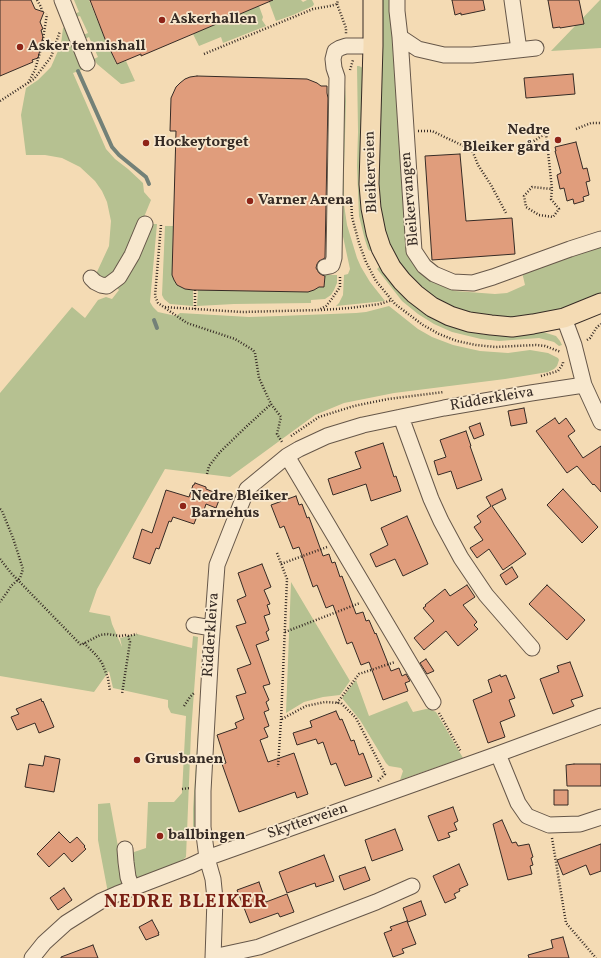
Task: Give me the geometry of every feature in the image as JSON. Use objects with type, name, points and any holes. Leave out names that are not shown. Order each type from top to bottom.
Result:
[{"type":"main road","name":"Bleikerveien","points":[[373,0],[369,184],[371,208],[376,233],[381,248],[391,267],[415,294],[432,307],[450,316],[469,322],[512,327],[533,324],[564,318],[601,303]]},
{"type":"street","points":[[62,0],[87,63]]},
{"type":"street","name":"Bleikervangen","points":[[397,0],[414,251],[424,266],[434,274],[453,282],[473,283],[601,239]]},
{"type":"street","points":[[512,0],[519,50]]},
{"type":"street","points":[[400,37],[418,49],[444,55],[472,55],[536,48]]},
{"type":"street","points":[[328,266],[334,258],[337,76],[333,59],[335,51],[346,46],[373,46]]},
{"type":"street","points":[[91,278],[95,282],[112,290],[132,255],[145,224]]},
{"type":"street","points":[[564,318],[574,345],[584,385],[601,422]]},
{"type":"street","name":"Ridderkleiva","points":[[412,886],[376,902],[258,947],[213,958],[215,900],[213,879],[207,858],[203,827],[203,791],[217,565],[247,489],[299,449],[327,436],[363,425],[444,408],[584,385]]},
{"type":"street","points":[[401,417],[431,499],[461,558],[486,595],[532,648]]},
{"type":"street","points":[[288,456],[433,702]]},
{"type":"street","points":[[194,625],[212,628]]},
{"type":"street","name":"Skytterveien","points":[[32,958],[44,943],[66,923],[101,901],[207,858],[394,792],[601,716]]},
{"type":"street","points":[[498,754],[518,803],[527,816],[550,825],[580,824],[601,817]]},
{"type":"street","points":[[125,849],[128,877],[132,888]]},
{"type":"path","points":[[37,0],[42,11]]},
{"type":"path","points":[[204,54],[313,9],[337,4],[338,0]]},
{"type":"path","points":[[27,83],[35,70],[42,45],[47,14]]},
{"type":"path","points":[[0,101],[34,78],[51,57],[60,30],[68,15]]},
{"type":"path","points":[[576,128],[591,123],[601,123]]},
{"type":"path","points":[[406,131],[432,131],[472,150],[478,165],[506,213]]},
{"type":"path","points":[[472,151],[508,148],[531,143],[546,133],[552,189],[551,199],[559,209],[553,217],[539,215],[526,207],[524,196],[532,187],[552,189]]},
{"type":"path","points":[[161,225],[155,296],[158,303],[187,323],[234,339],[253,350],[255,353],[260,378],[271,404],[281,417],[277,434],[282,442]]},
{"type":"path","points":[[319,310],[326,306],[340,286],[340,275],[328,266]]},
{"type":"path","points":[[195,289],[195,309]]},
{"type":"path","points":[[164,307],[242,312],[319,310],[380,304],[392,300]]},
{"type":"path","points":[[536,377],[558,371],[563,364],[562,353]]},
{"type":"path","points":[[289,437],[319,418],[354,406],[447,392]]},
{"type":"path","points":[[207,474],[209,466],[220,452],[271,404]]},
{"type":"path","points":[[277,446],[285,440]]},
{"type":"path","points":[[0,509],[23,569],[20,578],[11,586],[0,602]]},
{"type":"path","points":[[281,564],[339,543]]},
{"type":"path","points":[[277,553],[287,579],[278,767]]},
{"type":"path","points":[[0,559],[11,573],[102,663],[108,678],[110,691]]},
{"type":"path","points":[[285,632],[371,598]]},
{"type":"path","points":[[83,644],[100,635],[107,634],[128,636],[137,634]]},
{"type":"path","points":[[122,694],[130,642],[128,636]]},
{"type":"path","points":[[337,703],[359,674],[406,658]]},
{"type":"path","points":[[184,706],[190,696],[197,690],[197,697]]},
{"type":"path","points":[[281,720],[306,706],[325,702],[341,703],[356,718],[385,774]]},
{"type":"path","points":[[433,702],[468,764]]},
{"type":"path","points":[[182,790],[192,787],[192,793]]},
{"type":"path","points":[[550,825],[566,923],[596,958]]},
{"type":"green space","points":[[74,0],[89,0],[116,64],[126,61],[135,81],[121,84],[97,64],[94,59],[98,57],[89,37],[85,39],[83,35],[88,33],[80,16],[76,17],[74,14],[79,12]]},
{"type":"green space","points":[[273,0],[301,0],[303,2],[312,0],[314,4],[313,6],[293,15],[276,21],[269,2]]},
{"type":"green space","points":[[380,0],[391,0],[395,39],[392,43],[395,42],[419,269],[434,283],[455,291],[495,294],[507,293],[525,285],[522,272],[601,244],[601,296],[550,313],[511,319],[491,318],[451,309],[429,295],[404,270],[387,236],[380,210],[377,176]]},
{"type":"green space","points":[[600,0],[601,48],[551,51]]},
{"type":"green space","points":[[259,6],[263,17],[262,20],[266,26],[223,43],[221,37],[199,46],[193,34]]},
{"type":"green space","points":[[66,27],[84,69],[73,73],[106,149],[115,159],[143,183],[144,192],[151,200],[128,256],[104,282],[96,274],[109,246],[111,221],[107,202],[102,191],[95,181],[80,167],[62,158],[45,155],[26,155],[21,115],[26,88],[38,80],[51,67],[61,44],[63,28]]},
{"type":"green space","points":[[357,66],[363,68],[371,251],[368,249],[359,216],[357,166]]},
{"type":"green space","points":[[344,71],[346,101],[344,204],[347,225],[361,267],[370,282],[385,301],[336,306],[343,295],[344,275],[348,274],[350,269],[342,232]]},
{"type":"green space","points":[[149,224],[157,224],[150,302],[158,312],[176,316],[180,313],[249,317],[356,313],[389,306],[418,329],[432,337],[453,345],[480,351],[508,353],[530,350],[548,353],[559,360],[557,366],[548,372],[394,393],[344,403],[315,415],[230,477],[165,469],[97,589],[89,612],[110,616],[122,647],[120,638],[137,634],[192,648],[193,636],[198,637],[191,733],[186,857],[177,865],[137,878],[134,875],[132,862],[134,852],[146,848],[148,802],[174,802],[182,793],[186,716],[171,713],[168,707],[168,700],[113,688],[109,671],[94,692],[0,676],[0,393],[72,307],[85,318],[98,300],[106,297],[112,299],[119,290],[115,286]]},
{"type":"green space","points":[[165,226],[173,226],[172,275],[177,285],[185,289],[193,290],[193,306],[170,304],[162,295]]},
{"type":"green space","points":[[380,266],[456,327],[474,333],[503,336],[543,332],[556,336],[562,345],[559,346],[554,342],[539,338],[499,341],[481,339],[452,332],[434,324],[418,314],[402,301],[377,269]]},
{"type":"green space","points":[[325,275],[337,275],[337,283],[334,290],[331,295],[325,299],[311,300],[311,303],[197,306],[198,289],[308,292],[319,287],[324,287]]},
{"type":"green space","points":[[291,582],[350,681],[340,695],[323,697],[304,702],[286,713]]},
{"type":"green space","points":[[204,639],[206,639],[195,831],[193,834],[193,809]]},
{"type":"green space","points":[[356,680],[369,716],[407,701],[413,712],[429,709],[436,712],[463,758],[400,780],[403,771],[401,768],[389,766],[386,763],[360,720],[342,698]]},
{"type":"green space","points":[[110,803],[124,879],[119,888],[108,893],[98,840],[98,804]]},
{"type":"building","name":"Asker tennishall","points":[[0,0],[31,0],[35,9],[44,12],[40,22],[43,29],[41,30],[43,37],[38,58],[32,60],[33,62],[0,76]]},
{"type":"building","name":"Askerhallen","points":[[90,0],[273,0],[141,56],[141,54],[117,64],[105,39]]},
{"type":"building","points":[[452,0],[483,0],[485,10],[455,15]]},
{"type":"building","points":[[548,0],[579,0],[584,24],[553,28]]},
{"type":"building","points":[[573,74],[575,94],[526,98],[524,78]]},
{"type":"building","name":"Varner Arena","points":[[197,76],[307,79],[321,86],[327,86],[325,258],[319,261],[316,268],[319,273],[325,276],[324,287],[319,287],[308,292],[193,290],[185,289],[177,285],[172,275],[176,131],[170,131],[171,98],[176,87],[180,83],[185,79]]},
{"type":"building","name":"Nedre Bleiker gård","points":[[576,142],[583,169],[587,168],[590,181],[586,182],[589,195],[583,197],[584,201],[574,204],[573,199],[567,201],[564,188],[560,189],[557,175],[561,173],[555,147]]},
{"type":"building","points":[[460,154],[466,221],[512,218],[515,254],[432,260],[425,156]]},
{"type":"building","points":[[524,408],[527,423],[511,426],[508,411]]},
{"type":"building","points":[[555,418],[559,424],[566,418],[575,431],[568,436],[583,458],[601,446],[601,492],[577,466],[567,473],[536,431]]},
{"type":"building","points":[[480,423],[484,435],[474,439],[469,427]]},
{"type":"building","points":[[466,431],[482,480],[457,489],[451,471],[438,475],[434,461],[446,457],[440,440]]},
{"type":"building","points":[[383,443],[394,477],[396,476],[401,491],[371,501],[366,484],[333,495],[328,479],[361,468],[355,452]]},
{"type":"building","points":[[195,483],[221,495],[216,508],[206,504],[202,512],[199,511],[194,524],[173,517],[171,522],[169,521],[159,549],[156,548],[150,564],[133,558],[142,529],[152,533],[166,490],[189,497]]},
{"type":"building","points":[[502,489],[506,499],[492,506],[526,554],[503,570],[489,549],[477,558],[470,548],[483,540],[474,527],[481,522],[477,516],[491,506],[486,497]]},
{"type":"building","points":[[563,489],[598,527],[582,543],[547,505]]},
{"type":"building","points":[[296,496],[299,505],[302,504],[307,518],[309,517],[323,556],[329,554],[332,563],[335,562],[340,577],[342,576],[356,614],[363,612],[366,621],[369,620],[375,634],[376,633],[391,671],[399,668],[402,676],[406,674],[410,681],[405,683],[408,691],[383,700],[369,662],[361,665],[352,642],[347,644],[333,605],[326,608],[317,585],[313,587],[299,547],[293,549],[284,526],[280,528],[271,505]]},
{"type":"building","points":[[407,516],[428,564],[403,576],[395,559],[376,567],[370,554],[388,545],[381,528]]},
{"type":"building","points":[[262,564],[271,587],[264,590],[270,604],[267,605],[270,614],[264,616],[269,630],[266,632],[269,640],[256,645],[270,684],[263,686],[269,700],[266,702],[269,710],[264,712],[269,726],[264,728],[268,737],[260,740],[268,762],[294,753],[308,794],[297,798],[295,792],[239,812],[222,764],[226,763],[217,735],[237,728],[235,723],[244,719],[236,696],[246,693],[237,669],[251,664],[236,626],[246,623],[237,600],[246,596],[238,573]]},
{"type":"building","points":[[512,567],[518,577],[506,585],[500,575]]},
{"type":"building","points":[[467,585],[475,597],[463,605],[477,622],[474,625],[478,629],[458,646],[446,631],[424,650],[414,638],[434,621],[423,608],[445,589],[450,596]]},
{"type":"building","points":[[547,585],[585,620],[567,640],[529,604]]},
{"type":"building","points":[[426,659],[434,671],[427,674],[420,663]]},
{"type":"building","points":[[570,662],[583,696],[571,700],[574,706],[553,714],[540,679],[559,672],[557,666]]},
{"type":"building","points":[[500,675],[501,677],[506,675],[515,698],[509,700],[515,716],[500,722],[505,737],[488,743],[473,700],[492,692],[488,680]]},
{"type":"building","points":[[41,699],[54,727],[39,733],[35,723],[17,730],[11,717],[19,714],[16,709]]},
{"type":"building","points":[[336,711],[340,720],[342,719],[351,741],[354,740],[359,755],[363,753],[372,777],[345,786],[336,763],[331,765],[323,742],[318,744],[316,739],[297,745],[293,733],[312,727],[310,721]]},
{"type":"building","points":[[45,756],[60,759],[54,792],[25,787],[29,764],[43,766]]},
{"type":"building","points":[[601,764],[601,786],[567,786],[566,765]]},
{"type":"building","points":[[554,790],[568,790],[568,805],[554,805]]},
{"type":"building","points":[[453,807],[458,821],[454,823],[457,830],[448,833],[450,837],[438,841],[428,816]]},
{"type":"building","points":[[502,820],[512,843],[516,842],[518,846],[529,844],[533,857],[531,858],[533,865],[530,866],[532,874],[508,880],[493,824]]},
{"type":"building","points":[[395,829],[403,850],[372,861],[365,840]]},
{"type":"building","points":[[59,832],[70,843],[77,837],[86,849],[72,862],[64,853],[49,867],[37,854]]},
{"type":"building","points":[[601,844],[601,871],[590,875],[586,865],[563,875],[557,860]]},
{"type":"building","points":[[324,855],[334,881],[316,887],[315,883],[287,893],[279,872]]},
{"type":"building","points":[[459,864],[468,885],[459,889],[460,891],[454,894],[456,898],[445,903],[433,876]]},
{"type":"building","points":[[365,867],[370,880],[344,890],[339,876]]},
{"type":"building","points":[[259,882],[266,902],[287,894],[294,912],[280,917],[278,913],[250,923],[237,890]]},
{"type":"building","points":[[64,888],[72,900],[58,910],[50,898]]},
{"type":"building","points":[[421,901],[426,915],[408,922],[403,908]]},
{"type":"building","points":[[152,920],[159,935],[146,940],[139,927]]},
{"type":"building","points":[[407,921],[416,944],[402,949],[404,953],[393,957],[384,933],[392,930],[390,927]]},
{"type":"building","points":[[563,937],[569,958],[529,958],[528,955],[553,948],[551,940]]},
{"type":"building","points":[[93,945],[98,958],[61,958],[61,957]]},
{"type":"waterway","points":[[78,71],[112,147],[119,155],[146,177],[149,184]]},
{"type":"waterway","points":[[154,320],[157,328]]},
{"type":"place","name":"Askerhallen","points":[[162,20]]},
{"type":"place","name":"Asker tennishall","points":[[20,47]]},
{"type":"place","name":"Nedre Bleiker gård","points":[[558,140]]},
{"type":"place","name":"Hockeytorget","points":[[146,143]]},
{"type":"place","name":"Varner Arena","points":[[250,201]]},
{"type":"place","name":"Nedre Bleiker Barnehus","points":[[183,506]]},
{"type":"place","name":"Grusbanen","points":[[137,760]]},
{"type":"place","name":"ballbingen","points":[[160,836]]},
{"type":"district","name":"NEDRE BLEIKER","points":[[186,904]]}]
